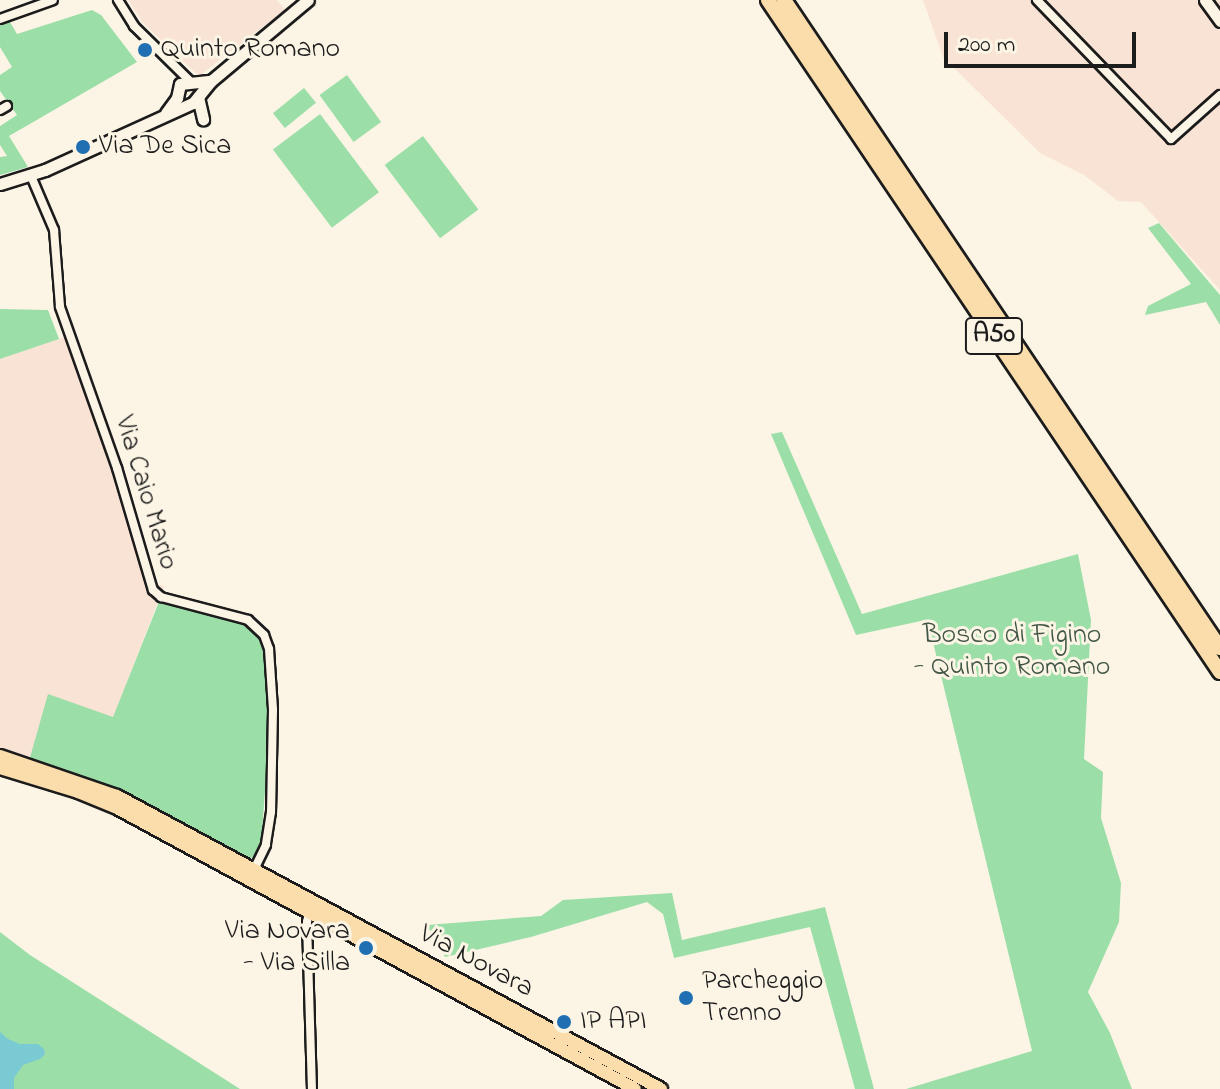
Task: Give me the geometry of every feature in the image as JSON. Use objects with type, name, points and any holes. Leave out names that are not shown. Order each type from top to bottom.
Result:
[{"type":"highway","name":"A50","points":[[768,0],[1220,672]]},
{"type":"highway","name":"A50","points":[[784,0],[1220,648]]},
{"type":"main road","name":"Via Novara","points":[[0,756],[117,796],[635,1089]]},
{"type":"main road","name":"Via Novara","points":[[0,768],[106,803],[251,874]]},
{"type":"main road","name":"Via Novara","points":[[310,906],[661,1089]]},
{"type":"street","points":[[0,19],[53,0]]},
{"type":"street","points":[[118,0],[127,18],[173,66],[202,117]]},
{"type":"street","points":[[0,184],[31,176],[163,117],[308,0]]},
{"type":"street","points":[[1037,0],[1171,139],[1220,95]]},
{"type":"street","points":[[1205,0],[1220,21]]},
{"type":"street","points":[[173,66],[189,94]]},
{"type":"street","points":[[16,180],[37,190],[45,170]]},
{"type":"street","name":"Via Caio Mario","points":[[31,176],[54,230],[60,307],[117,468],[153,590],[161,597],[248,620],[264,635],[269,649],[273,710],[271,812],[266,845],[251,874]]},
{"type":"street","points":[[310,906],[312,1089]]},
{"type":"shaded area","points":[[128,0],[277,0],[285,10],[199,76],[143,23]]},
{"type":"shaded area","points":[[923,0],[1220,0],[1220,290],[1141,202],[1118,201],[1084,175],[1040,153],[943,57]]},
{"type":"shaded area","points":[[73,334],[124,468],[157,584],[164,586],[113,718],[29,761],[0,752],[0,359]]},
{"type":"green space","points":[[92,10],[101,15],[137,62],[9,136],[28,167],[0,175],[0,157],[7,156],[0,145],[0,126],[17,115],[0,91],[0,75],[12,67],[0,47],[0,25],[10,22],[17,34]]},
{"type":"green space","points":[[347,75],[381,122],[354,142],[319,95]]},
{"type":"green space","points":[[304,88],[316,103],[285,128],[273,113]]},
{"type":"green space","points":[[320,114],[379,192],[332,228],[273,150]]},
{"type":"green space","points":[[423,136],[478,209],[440,238],[385,165]]},
{"type":"green space","points":[[1159,223],[1220,295],[1220,325],[1206,302],[1145,315],[1148,306],[1191,284],[1148,228]]},
{"type":"green space","points":[[0,309],[48,310],[59,339],[0,359]]},
{"type":"green space","name":"Bosco di Figino - Quinto Romano","points":[[782,432],[862,614],[1078,554],[1091,620],[1084,759],[1103,772],[1101,818],[1121,883],[1119,922],[1088,992],[1110,1033],[1132,1089],[906,1089],[1032,1051],[931,634],[921,621],[856,635],[771,434]]},
{"type":"green space","points":[[160,599],[250,624],[260,632],[268,681],[268,749],[261,846],[250,860],[108,787],[29,761],[48,694],[113,717]]},
{"type":"green space","points":[[672,893],[682,940],[825,907],[874,1089],[855,1089],[810,927],[674,958],[663,914],[647,902],[531,937],[445,957],[427,925],[541,916],[563,900]]},
{"type":"green space","points":[[0,932],[30,955],[240,1089],[0,1089]]},
{"type":"water","points":[[0,1032],[20,1044],[38,1044],[44,1049],[45,1054],[40,1059],[23,1065],[14,1078],[14,1089],[0,1089]]},
{"type":"place","name":"Quinto Romano","points":[[145,50]]},
{"type":"place","name":"Via De Sica","points":[[83,147]]},
{"type":"place","name":"Via Novara - Via Silla","points":[[366,948]]},
{"type":"place","name":"Parcheggio Trenno","points":[[686,998]]},
{"type":"place","name":"IP API","points":[[564,1022]]}]
